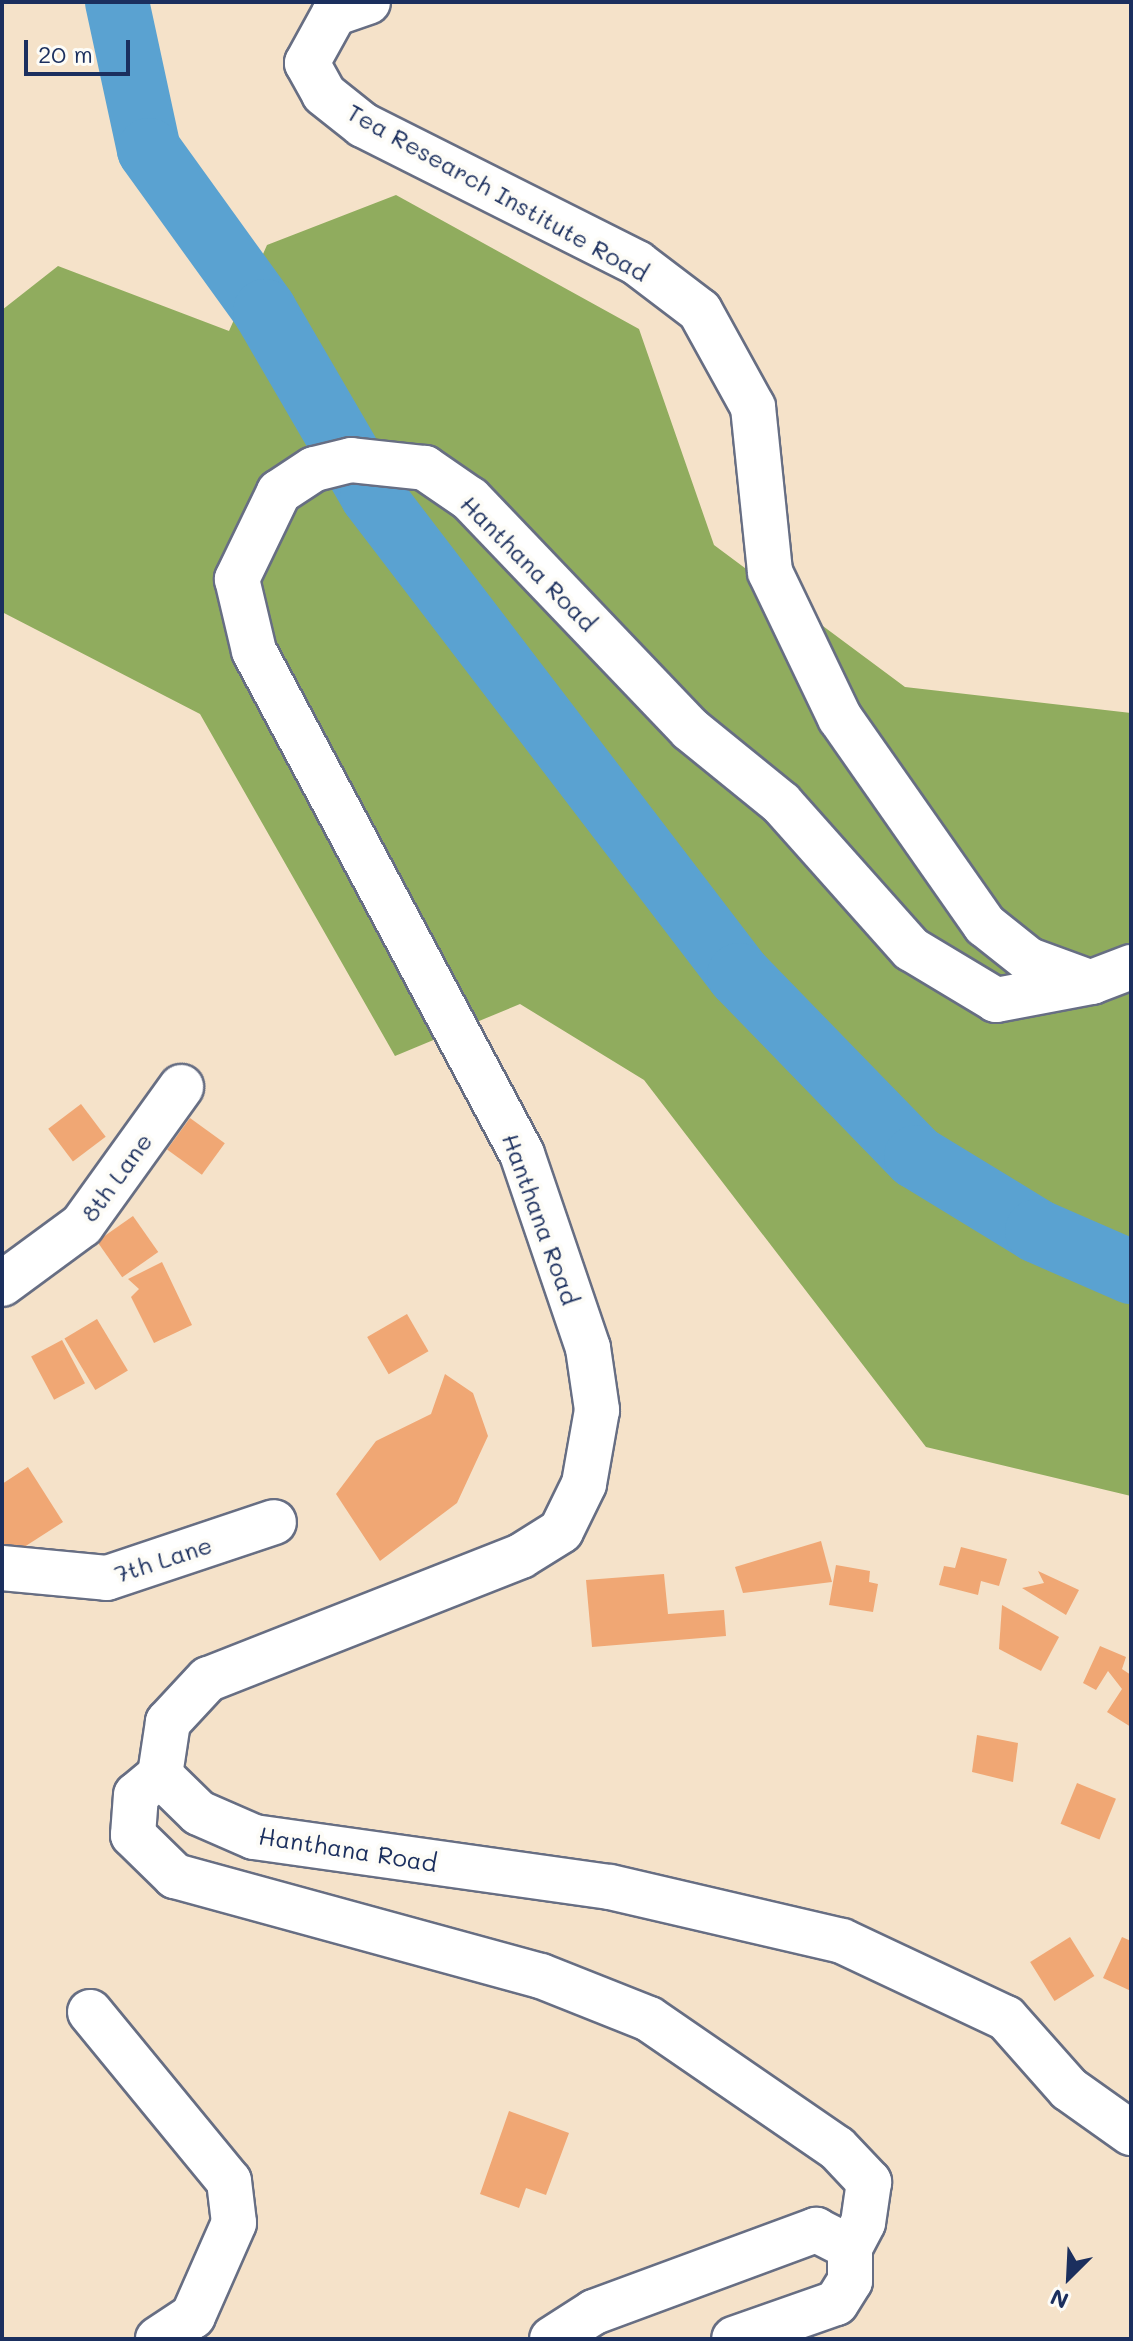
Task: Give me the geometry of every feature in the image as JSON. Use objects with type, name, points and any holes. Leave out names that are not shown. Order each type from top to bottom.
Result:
[{"type":"street","name":"Tea Research Institute Road","points":[[368,2],[334,14],[307,63],[324,94],[363,125],[637,263],[700,311],[753,407],[770,572],[840,718],[985,925],[1029,960],[1111,975]]},
{"type":"street","name":"Hanthana Road","points":[[1111,975],[996,1000],[911,949],[781,803],[690,729],[470,499],[425,468],[351,460],[314,469],[279,492],[237,579],[254,651],[522,1154],[588,1348],[597,1410],[584,1484],[561,1531],[521,1556],[208,1679],[168,1722],[160,1775],[199,1813],[254,1837],[610,1887],[842,1941],[1006,2018],[1069,2089],[1131,2133]]},
{"type":"street","name":"8th Lane","points":[[2,1284],[82,1225],[181,1087]]},
{"type":"street","name":"7th Lane","points":[[2,1568],[107,1578],[274,1522]]},
{"type":"street","points":[[160,1775],[136,1795],[133,1835],[175,1876],[541,1976],[649,2019],[837,2148],[869,2182],[863,2223],[850,2247],[850,2281],[836,2303],[734,2339]]},
{"type":"street","points":[[90,2012],[229,2181],[234,2223],[193,2316],[158,2339]]},
{"type":"street","points":[[552,2339],[594,2312],[816,2230],[850,2247]]},
{"type":"green space","points":[[396,195],[639,329],[714,545],[905,687],[1131,713],[1131,1496],[926,1447],[644,1080],[520,1004],[395,1056],[200,714],[2,612],[2,310],[58,266],[229,331],[267,245]]},
{"type":"building","points":[[81,1104],[106,1137],[73,1161],[48,1129]]},
{"type":"building","points":[[190,1118],[225,1143],[202,1175],[167,1150]]},
{"type":"building","points":[[133,1216],[158,1252],[122,1277],[97,1241]]},
{"type":"building","points":[[162,1262],[192,1325],[154,1343],[131,1297],[139,1289],[128,1279]]},
{"type":"building","points":[[407,1314],[428,1351],[389,1374],[367,1337]]},
{"type":"building","points":[[97,1319],[128,1370],[95,1390],[64,1339]]},
{"type":"building","points":[[62,1340],[85,1383],[54,1400],[31,1356]]},
{"type":"building","points":[[445,1374],[473,1393],[488,1436],[457,1503],[380,1561],[336,1494],[376,1441],[431,1414]]},
{"type":"building","points":[[28,1467],[63,1522],[4,1560],[2,1484]]},
{"type":"building","points":[[821,1541],[832,1582],[743,1593],[735,1567]]},
{"type":"building","points":[[961,1547],[1007,1559],[999,1586],[981,1581],[978,1595],[939,1585],[944,1566],[955,1568]]},
{"type":"building","points":[[836,1565],[870,1571],[869,1582],[878,1584],[873,1612],[829,1605]]},
{"type":"building","points":[[1038,1571],[1079,1590],[1066,1615],[1022,1588],[1044,1583]]},
{"type":"building","points":[[664,1574],[668,1614],[724,1610],[726,1636],[592,1647],[586,1580]]},
{"type":"building","points":[[1002,1605],[1059,1637],[1041,1671],[999,1649]]},
{"type":"building","points":[[1100,1646],[1126,1657],[1122,1669],[1131,1675],[1131,1727],[1107,1712],[1122,1689],[1108,1671],[1096,1690],[1083,1683]]},
{"type":"building","points":[[977,1735],[1018,1743],[1013,1782],[972,1772]]},
{"type":"building","points":[[1077,1783],[1116,1799],[1099,1840],[1061,1824]]},
{"type":"building","points":[[1070,1937],[1094,1976],[1055,2001],[1030,1962]]},
{"type":"building","points":[[1122,1937],[1131,1941],[1131,1991],[1103,1978]]},
{"type":"building","points":[[509,2111],[569,2133],[546,2195],[526,2188],[519,2208],[480,2194]]},
{"type":"waterway","points":[[117,2],[149,150],[265,311],[372,495],[739,975],[916,1157],[1037,1231],[1131,1272]]}]
